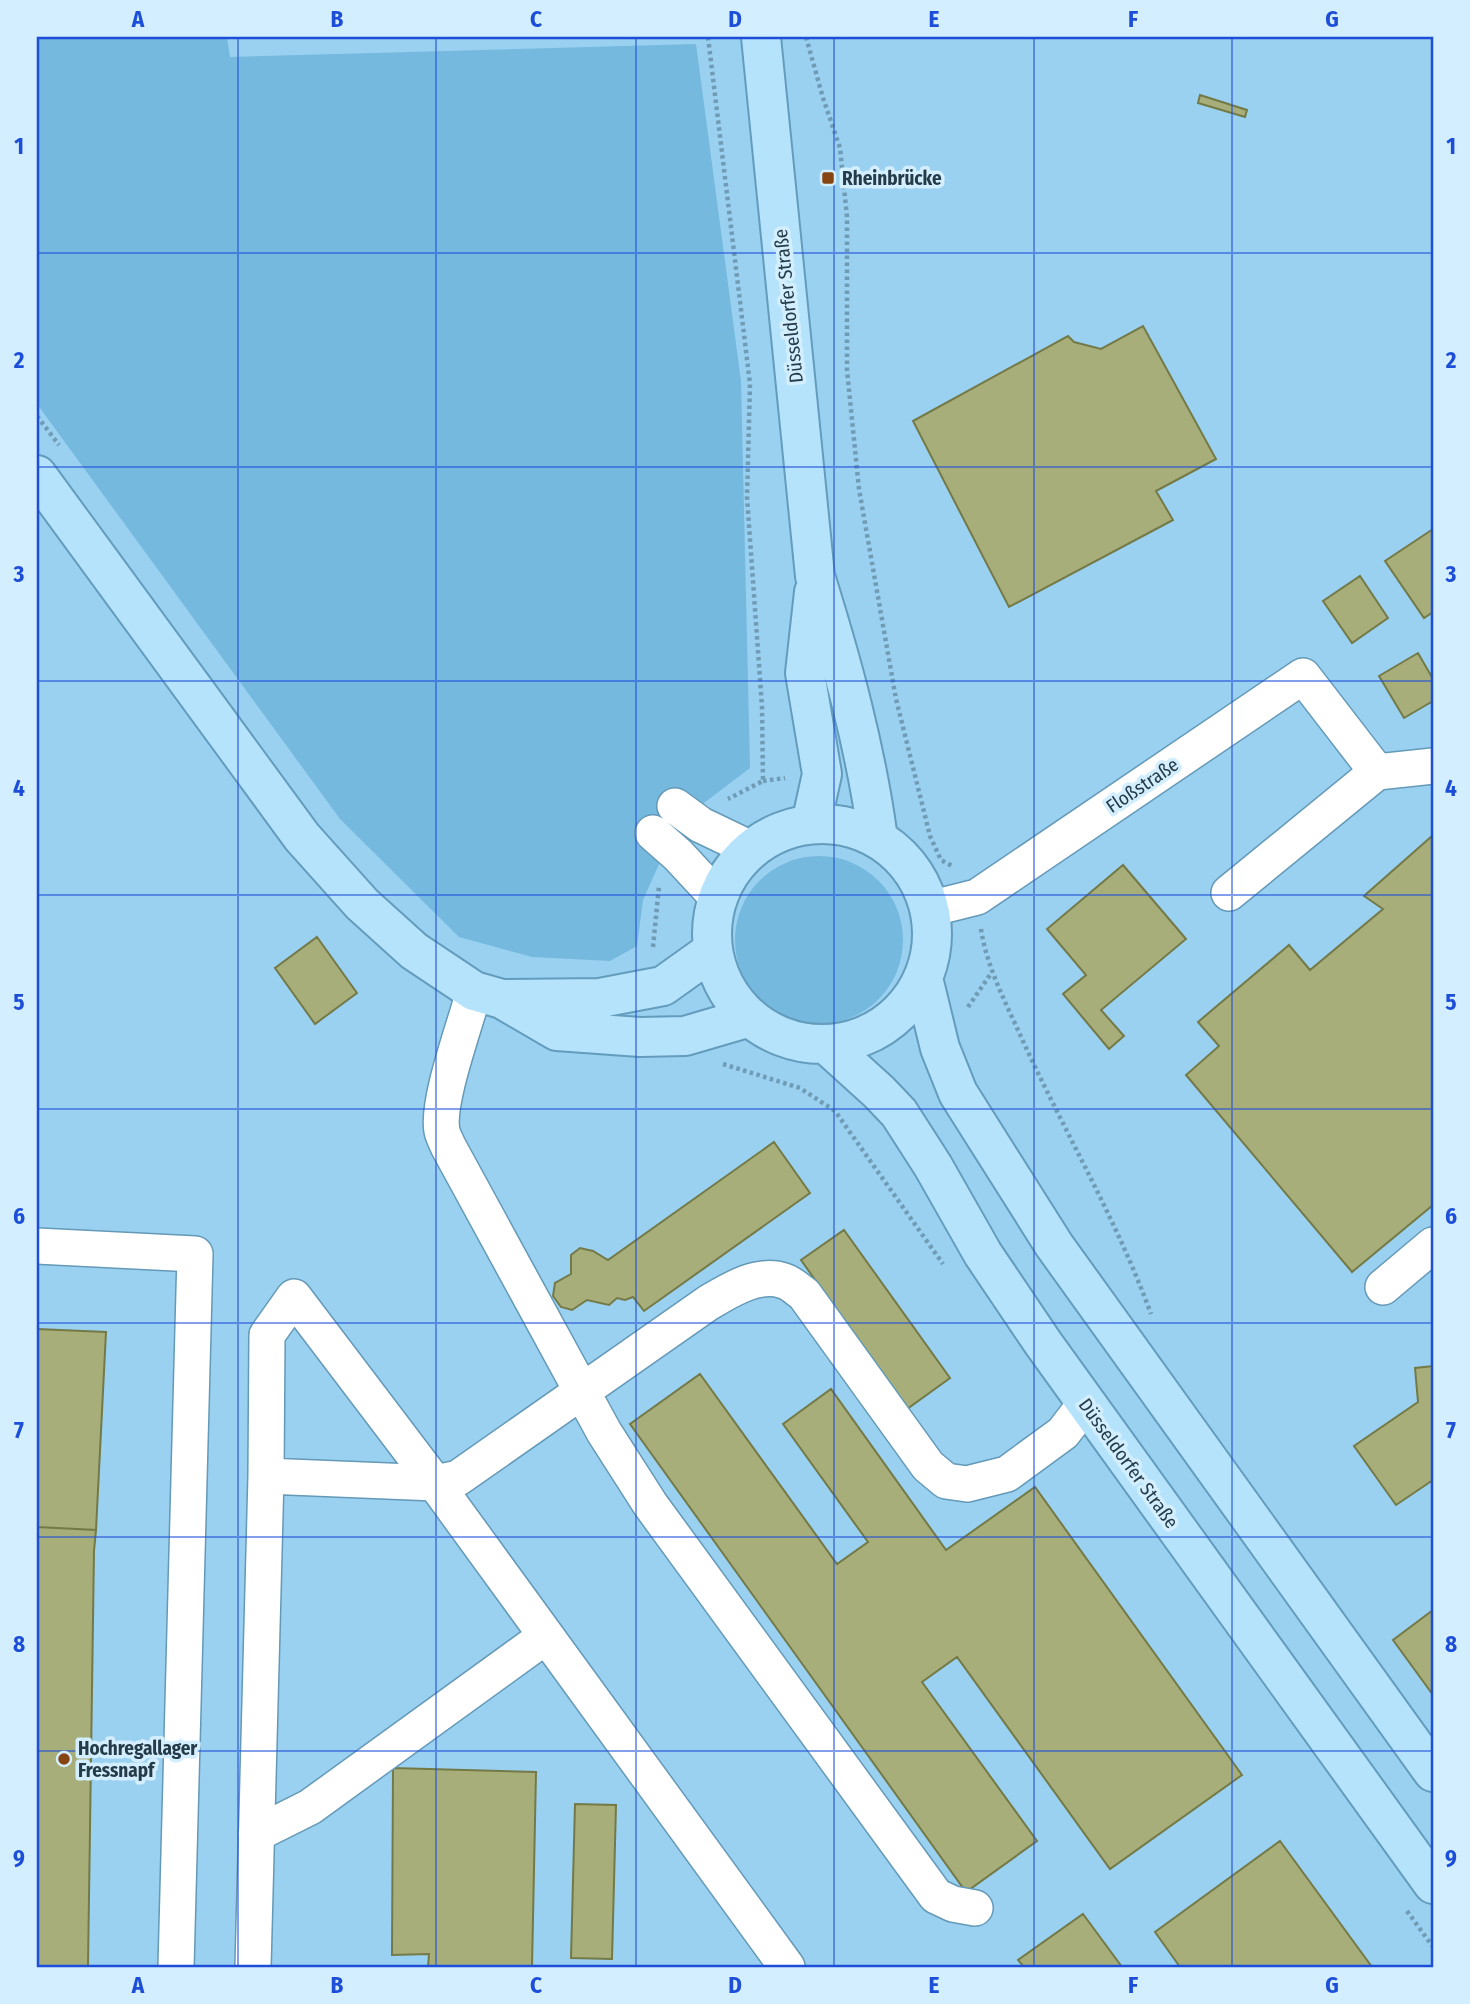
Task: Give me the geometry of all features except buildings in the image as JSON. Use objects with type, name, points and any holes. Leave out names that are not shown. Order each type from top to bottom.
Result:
[{"type":"main road","name":"Düsseldorfer Straße","points":[[761,37],[815,576],[843,667],[870,783],[878,839]]},
{"type":"main road","points":[[37,475],[303,837],[362,904],[414,951],[488,995],[557,1031],[640,1037],[685,1036],[750,1017]]},
{"type":"main road","name":"Düsseldorfer Straße","points":[[811,824],[822,774],[805,673],[815,576]]},
{"type":"main road","points":[[811,824],[834,824],[857,829],[878,839],[901,857],[919,881],[929,909],[931,944],[923,978],[907,1004],[884,1025],[856,1038],[826,1044],[805,1043],[766,1029],[732,998],[720,976],[712,951],[711,923],[717,897],[731,870],[751,849],[779,832],[811,824]]},
{"type":"main road","points":[[488,995],[600,998],[663,986],[712,951]]},
{"type":"main road","points":[[923,978],[940,1048],[958,1093],[1011,1178],[1062,1255],[1433,1772]]},
{"type":"main road","name":"Düsseldorfer Straße","points":[[826,1044],[899,1113],[983,1254],[1086,1403],[1433,1884]]},
{"type":"street","name":"Floßstraße","points":[[929,909],[977,897],[1303,676],[1377,772]]},
{"type":"street","points":[[1229,893],[1377,772],[1433,766]]},
{"type":"street","points":[[688,816],[751,849]]},
{"type":"street","points":[[666,844],[717,897]]},
{"type":"street","points":[[488,995],[445,1093],[441,1115],[442,1130],[448,1146],[604,1432],[650,1504],[936,1896],[953,1904],[975,1908]]},
{"type":"street","points":[[1383,1287],[1433,1245]]},
{"type":"street","points":[[37,1246],[195,1254],[176,1967]]},
{"type":"street","points":[[266,1476],[435,1483],[458,1478],[708,1303],[736,1287],[764,1279],[785,1281],[804,1294],[928,1466],[946,1480],[967,1484],[1007,1474],[1063,1433],[1086,1403]]},
{"type":"street","points":[[253,1967],[266,1476],[267,1335],[294,1297],[435,1483],[787,1967]]},
{"type":"street","points":[[256,1834],[310,1807],[546,1636]]},
{"type":"path","points":[[688,816],[715,806],[763,781],[762,707],[747,497],[750,384],[708,37]]},
{"type":"path","points":[[37,416],[60,446]]},
{"type":"path","points":[[652,957],[658,888],[666,844]]},
{"type":"path","points":[[720,1063],[800,1088],[835,1111],[947,1269]]},
{"type":"path","points":[[1401,1903],[1433,1947]]},
{"type":"shaded area","points":[[37,37],[227,37],[230,57],[696,44],[741,381],[750,768],[700,806],[681,794],[639,839],[660,862],[643,900],[637,946],[610,961],[532,957],[459,937],[340,819],[37,404]]},
{"type":"shaded area","points":[[819,856],[851,862],[878,881],[897,908],[903,940],[897,972],[878,999],[851,1018],[819,1024],[787,1018],[760,999],[741,972],[735,940],[741,908],[760,881],[787,862]]},
{"type":"place","name":"Rheinbrücke","points":[[828,178]]},
{"type":"place","name":"Hochregallager Fressnapf","points":[[64,1759]]}]
